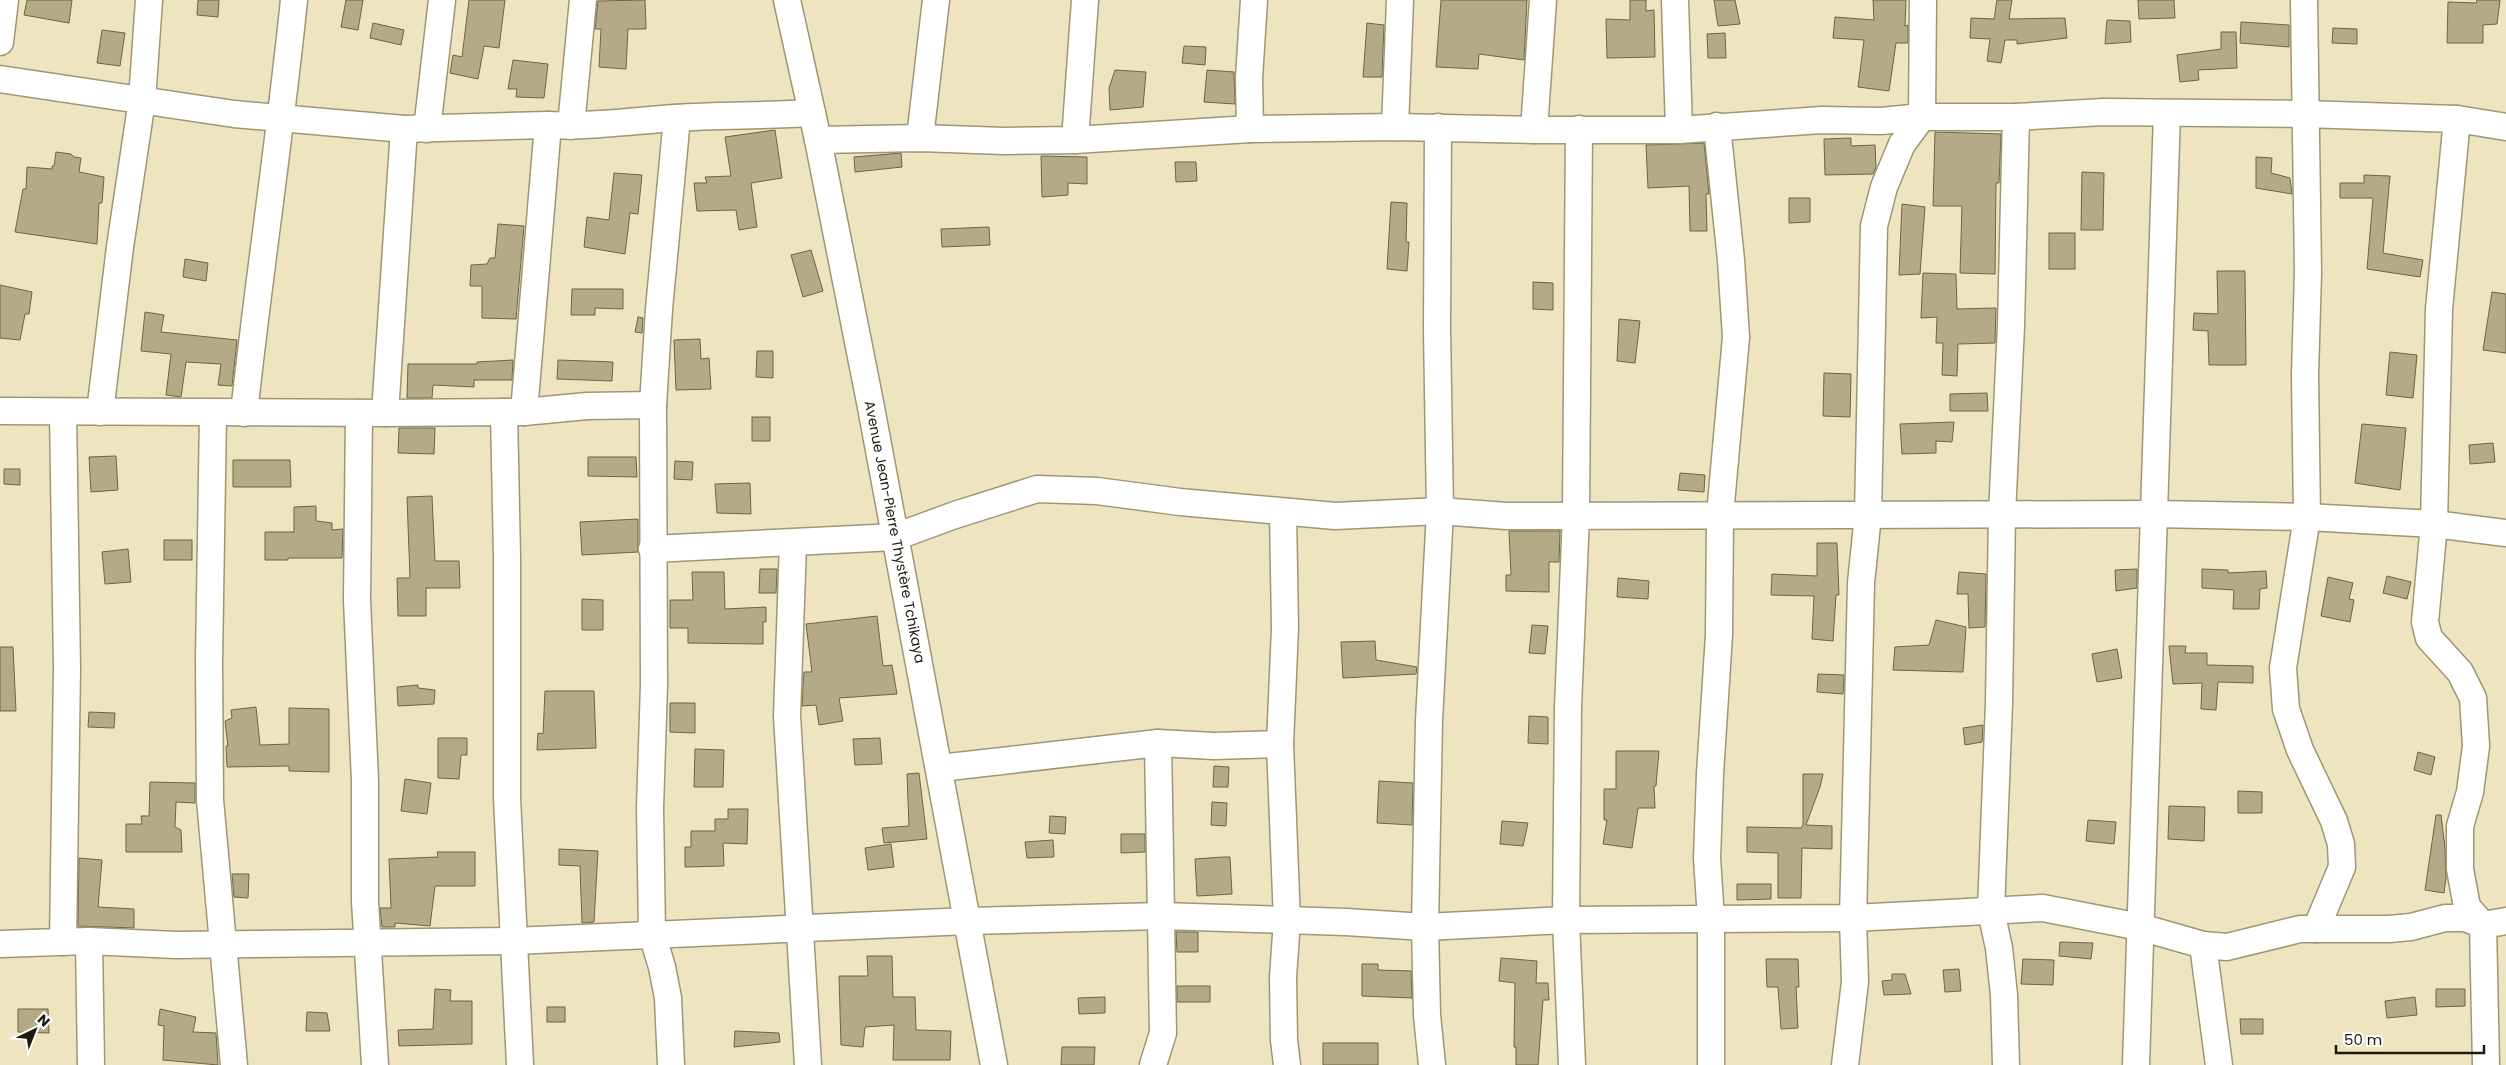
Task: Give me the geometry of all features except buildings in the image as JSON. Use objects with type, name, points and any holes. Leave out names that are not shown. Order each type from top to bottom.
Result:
[{"type":"street","points":[[0,42],[5,0]]},
{"type":"street","points":[[100,412],[120,247],[142,100],[149,0]]},
{"type":"street","points":[[244,414],[262,255],[282,118],[294,0]]},
{"type":"street","points":[[385,413],[416,129],[442,0]]},
{"type":"street","points":[[520,1065],[507,798],[507,557],[514,412],[559,125],[583,0]]},
{"type":"street","name":"Avenue Jean-Pierre Thystère Tchikaya","points":[[787,0],[818,140],[940,768],[994,1065]]},
{"type":"street","points":[[920,138],[936,0]]},
{"type":"street","points":[[1074,140],[1085,0]]},
{"type":"street","points":[[1250,130],[1249,78],[1254,0]]},
{"type":"street","points":[[1395,127],[1400,0]]},
{"type":"street","points":[[1534,130],[1543,0]]},
{"type":"street","points":[[1676,0],[1679,130]]},
{"type":"street","points":[[1845,1065],[1855,982],[1852,918],[1861,583],[1868,516],[1874,226],[1884,187],[1902,144],[1922,117],[1922,0]]},
{"type":"street","points":[[2304,0],[2304,114],[2308,272],[2306,375],[2307,517],[2283,668],[2286,709],[2300,750],[2334,821],[2341,844],[2342,867],[2316,929]]},
{"type":"street","points":[[0,79],[282,118],[416,129],[559,125],[812,113]]},
{"type":"street","points":[[818,140],[920,138],[1074,140],[1250,130],[1395,127],[1534,130],[1679,130],[1822,120],[1881,121],[1922,117],[2016,117],[2104,112],[2304,114],[2457,119],[2506,127]]},
{"type":"street","points":[[2136,1065],[2167,114]]},
{"type":"street","points":[[2006,1065],[2004,995],[1999,948],[1991,911],[2000,704],[2002,514],[2011,326],[2016,117]]},
{"type":"street","points":[[671,1065],[668,998],[662,967],[652,934],[650,808],[654,684],[652,548],[653,405],[659,309],[677,118]]},
{"type":"street","points":[[2457,119],[2439,309],[2434,524],[2425,622],[2429,638],[2460,672],[2473,698],[2476,746],[2470,792],[2460,826],[2460,868],[2467,907],[2494,923]]},
{"type":"street","points":[[1711,1065],[1711,919],[1707,858],[1719,635],[1720,515],[1736,337],[1731,260],[1718,126]]},
{"type":"street","points":[[1432,1065],[1427,1015],[1424,927],[1429,721],[1440,511],[1437,329],[1438,127]]},
{"type":"street","points":[[1572,1065],[1566,920],[1568,707],[1576,515],[1579,129]]},
{"type":"street","points":[[0,411],[213,414],[514,412],[597,406],[653,405]]},
{"type":"street","points":[[63,412],[67,668],[63,942]]},
{"type":"street","points":[[359,413],[357,600],[365,781],[365,901],[375,1065]]},
{"type":"street","points":[[213,414],[209,661],[210,800],[234,1065]]},
{"type":"street","points":[[652,548],[895,537],[956,515],[1037,490],[1097,491],[1335,516],[1440,511],[1506,516],[2155,514],[2307,517],[2434,524],[2506,533]]},
{"type":"street","points":[[1283,512],[1285,628],[1280,744],[1287,921],[1283,977],[1286,1065]]},
{"type":"street","points":[[793,543],[787,716],[798,930],[808,1065]]},
{"type":"street","points":[[940,768],[1158,743],[1214,746],[1280,744]]},
{"type":"street","points":[[1153,1065],[1163,1033],[1158,743]]},
{"type":"street","points":[[0,944],[89,941],[176,945],[368,941],[513,942],[652,934],[798,930],[968,921],[1161,916],[1346,922],[1424,927],[1566,920],[1852,918],[2043,908],[2140,927],[2202,945],[2227,947],[2277,933],[2300,929],[2389,929],[2411,927],[2445,918],[2465,918],[2494,923]]},
{"type":"street","points":[[2486,1065],[2494,923]]},
{"type":"street","points":[[89,941],[91,1065]]},
{"type":"street","points":[[2202,945],[2219,1065]]}]
